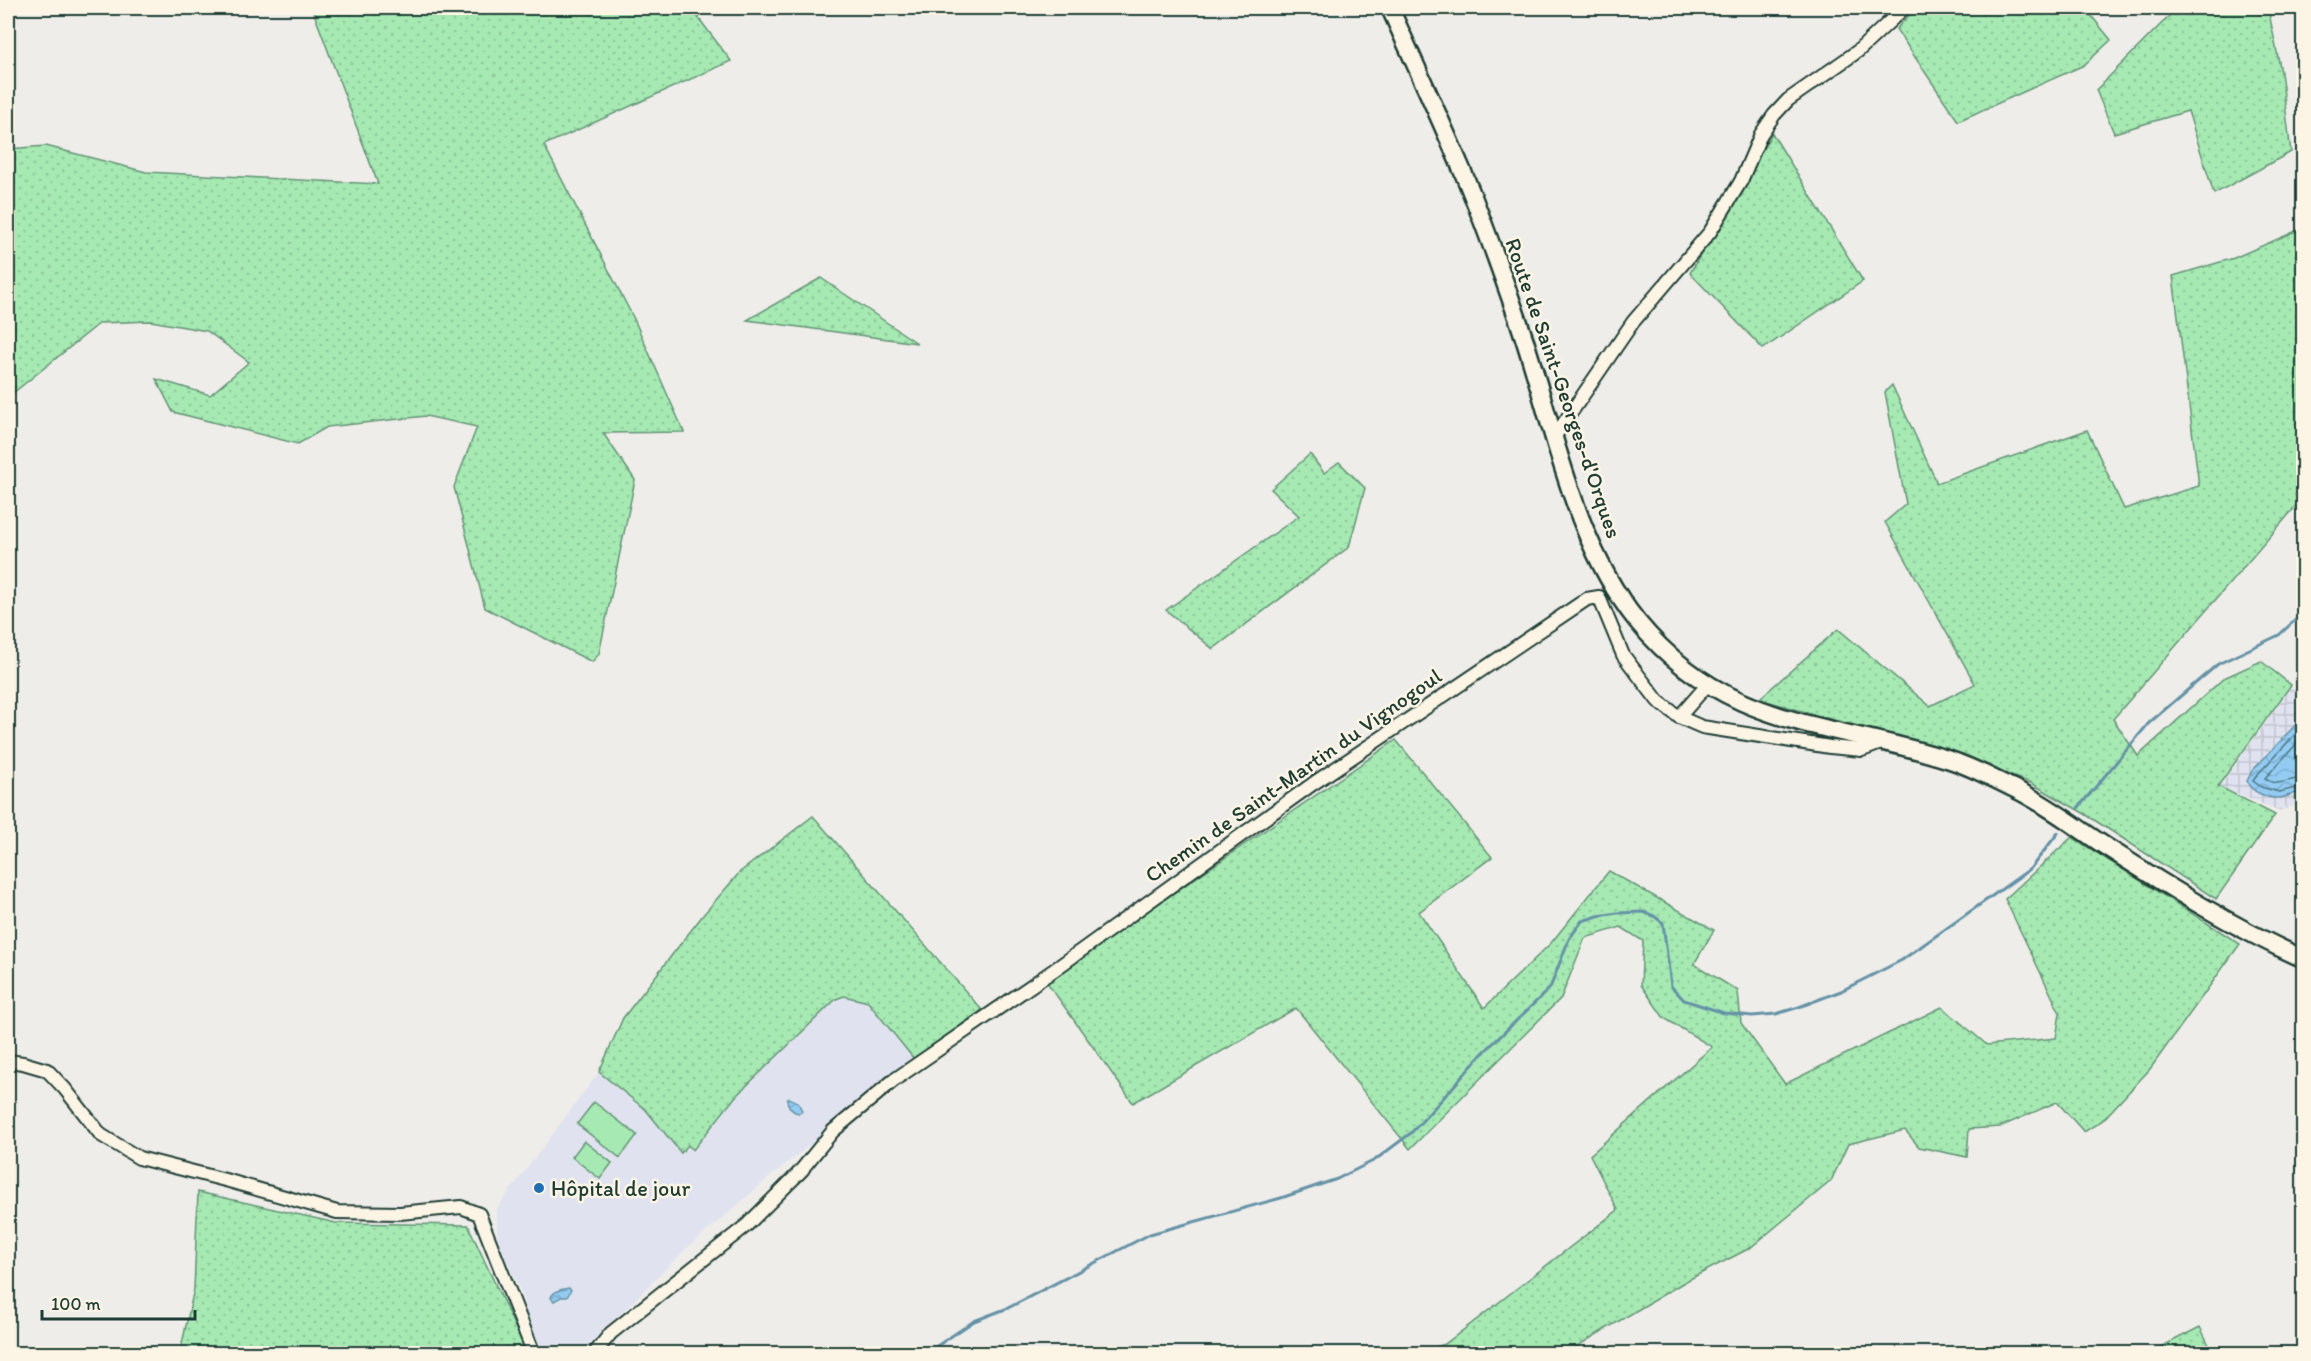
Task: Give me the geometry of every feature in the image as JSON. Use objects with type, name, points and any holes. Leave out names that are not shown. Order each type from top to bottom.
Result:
[{"type":"street","name":"Route de Saint-Georges-d'Orques","points":[[1390,8],[1462,170],[1493,248],[1590,542],[1623,602],[1659,645],[1683,666],[1732,699],[1785,719],[1952,761],[2021,792],[2145,872],[2248,933],[2304,959]]},
{"type":"street","points":[[1555,436],[1633,322],[1710,232],[1741,181],[1761,134],[1774,115],[1788,100],[1858,51],[1904,8]]},
{"type":"street","name":"Chemin de Saint-Martin du Vignogoul","points":[[594,1353],[611,1333],[747,1225],[798,1174],[833,1131],[894,1080],[1054,970],[1314,783],[1587,598],[1599,597],[1623,654],[1658,701],[1679,717],[1702,727],[1830,747],[1862,750],[1881,743]]},
{"type":"street","points":[[1679,717],[1708,684]]},
{"type":"street","points":[[8,1061],[47,1070],[101,1135],[139,1158],[337,1212],[400,1213],[460,1208],[479,1214],[534,1353]]},
{"type":"shaded area","points":[[2291,687],[2303,693],[2303,803],[2278,811],[2220,786]]},
{"type":"shaded area","points":[[844,996],[868,1002],[914,1059],[771,1176],[684,1251],[581,1353],[542,1353],[528,1324],[522,1294],[497,1241],[497,1208],[599,1072],[646,1110],[681,1153],[688,1145],[694,1150],[736,1096],[836,999]]},
{"type":"green space","points":[[312,8],[691,8],[731,61],[544,145],[634,319],[684,432],[603,433],[635,480],[599,654],[592,662],[485,608],[454,487],[477,427],[426,416],[327,427],[298,444],[173,412],[156,379],[210,395],[249,362],[207,331],[151,321],[100,323],[8,397],[8,149],[46,146],[146,172],[378,184]]},
{"type":"green space","points":[[1916,8],[2085,8],[2111,40],[2084,65],[1958,121],[1896,29]]},
{"type":"green space","points":[[2177,8],[2268,8],[2281,72],[2291,152],[2214,194],[2188,111],[2114,133],[2096,90]]},
{"type":"green space","points":[[1772,133],[1863,281],[1763,349],[1690,273]]},
{"type":"green space","points":[[2303,228],[2303,498],[2113,719],[2138,756],[2224,678],[2261,661],[2291,685],[2218,786],[2275,815],[2216,899],[2085,814],[2031,783],[1930,747],[1759,699],[1838,629],[1930,706],[1975,684],[1885,522],[1906,504],[1885,392],[1892,385],[1937,483],[2087,430],[2124,509],[2199,486],[2173,276],[2234,258]]},
{"type":"green space","points":[[821,278],[917,343],[747,320]]},
{"type":"green space","points":[[1310,454],[1324,473],[1339,462],[1365,488],[1349,547],[1213,649],[1166,610],[1299,516],[1271,489]]},
{"type":"green space","points":[[1396,740],[1492,857],[1419,912],[1484,1008],[1551,943],[1609,871],[1714,930],[1694,964],[1738,991],[1741,1023],[1785,1084],[1942,1007],[1987,1045],[2056,1038],[2060,1013],[2005,899],[2072,837],[2240,944],[2150,1069],[2103,1120],[2084,1132],[2057,1102],[2000,1127],[1969,1129],[1967,1157],[1919,1147],[1905,1130],[1848,1144],[1831,1181],[1750,1248],[1686,1281],[1564,1354],[1419,1353],[1445,1344],[1618,1210],[1590,1155],[1712,1047],[1664,1018],[1641,985],[1643,941],[1621,927],[1585,938],[1561,998],[1410,1149],[1296,1008],[1133,1103],[1046,981]]},
{"type":"green space","points":[[813,816],[982,1010],[914,1059],[868,1002],[844,996],[836,999],[736,1096],[693,1150],[688,1145],[681,1153],[646,1110],[599,1072],[623,1018],[703,915],[740,872]]},
{"type":"green space","points":[[594,1102],[637,1135],[620,1158],[577,1124]]},
{"type":"green space","points":[[584,1141],[612,1163],[600,1179],[572,1157]]},
{"type":"green space","points":[[198,1192],[336,1223],[468,1225],[527,1353],[180,1353],[194,1289]]},
{"type":"green space","points":[[2200,1327],[2213,1353],[2149,1353]]},
{"type":"water","points":[[2303,717],[2303,792],[2276,798],[2256,791],[2247,781],[2252,771]]},
{"type":"water","points":[[789,1098],[798,1102],[802,1111],[800,1113],[793,1111],[790,1107],[787,1100]]},
{"type":"water","points":[[569,1288],[571,1290],[567,1297],[554,1301],[551,1298],[555,1292]]},
{"type":"waterway","points":[[2078,808],[2149,723],[2218,664],[2279,635],[2304,612]]},
{"type":"waterway","points":[[925,1354],[974,1321],[1008,1308],[1150,1234],[1281,1198],[1337,1179],[1375,1160],[1411,1133],[1482,1054],[1550,988],[1569,939],[1582,921],[1617,913],[1644,912],[1654,916],[1663,923],[1671,986],[1684,1000],[1724,1013],[1752,1016],[1776,1014],[1841,991],[1902,960],[2030,869],[2058,833]]},
{"type":"place","name":"Hôpital de jour","points":[[539,1188]]}]
